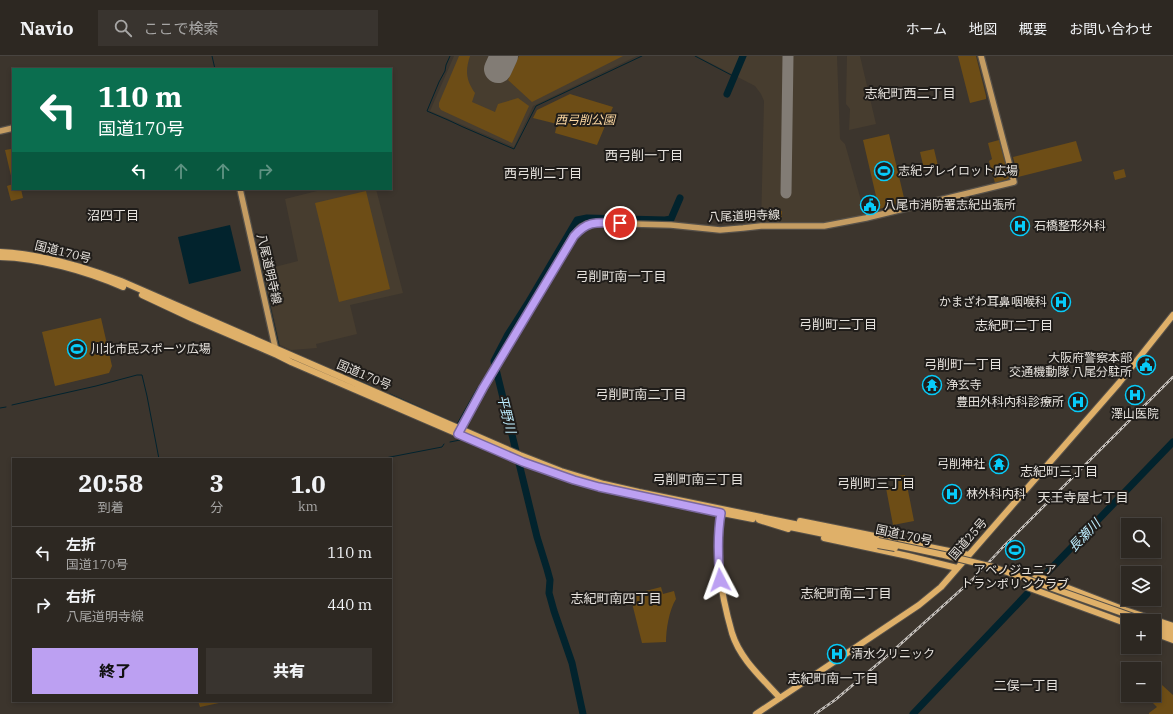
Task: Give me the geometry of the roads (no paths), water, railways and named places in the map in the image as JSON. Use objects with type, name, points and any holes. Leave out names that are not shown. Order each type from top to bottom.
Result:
[{"type":"highway","name":"国道170号","points":[[0,252],[25,254],[51,259],[95,271],[121,281],[459,432],[518,457],[561,471],[604,484],[722,511],[943,558],[991,571],[1121,617]]},
{"type":"highway","name":"国道170号","points":[[0,257],[36,260],[94,276],[121,286],[191,318],[277,352]]},
{"type":"highway","name":"国道25号","points":[[756,714],[919,605],[941,587],[1122,380],[1173,315]]},
{"type":"highway","points":[[722,511],[719,531],[722,595],[734,640],[740,653],[780,698]]},
{"type":"highway","points":[[760,518],[788,519],[818,524],[969,555]]},
{"type":"highway","points":[[760,518],[800,533],[957,568]]},
{"type":"highway","name":"国道170号","points":[[878,543],[944,554],[993,567],[1125,614]]},
{"type":"highway","points":[[934,562],[936,548]]},
{"type":"highway","points":[[1121,621],[1027,587],[1037,576],[1137,614]]},
{"type":"highway","points":[[1161,622],[1173,626]]},
{"type":"highway","points":[[1161,627],[1173,631]]},
{"type":"highway","points":[[1161,632],[1173,636]]},
{"type":"highway","points":[[1161,636],[1173,640]]},
{"type":"main road","name":"八尾道明寺線","points":[[459,432],[574,236],[580,228],[587,224],[596,222],[671,225],[724,230],[761,226],[824,226],[866,218],[1014,182],[981,56]]},
{"type":"main road","points":[[0,131],[12,128]]},
{"type":"main road","name":"八尾道明寺線","points":[[240,190],[277,352]]},
{"type":"water","points":[[230,225],[241,271],[189,284],[178,237]]},
{"type":"waterway","points":[[212,56],[215,68]]},
{"type":"waterway","points":[[450,56],[427,111],[514,149],[536,106],[642,56]]},
{"type":"waterway","points":[[695,56],[735,77]]},
{"type":"waterway","name":"平野川","points":[[727,94],[743,56]]},
{"type":"waterway","points":[[243,190],[279,346]]},
{"type":"waterway","name":"平野川","points":[[583,714],[572,663],[549,593],[550,580],[537,537],[494,361],[507,336],[577,220],[587,218],[671,219],[680,198]]},
{"type":"waterway","points":[[12,405],[142,375],[159,458]]},
{"type":"waterway","points":[[355,379],[373,387]]},
{"type":"waterway","points":[[390,394],[457,424],[478,387]]},
{"type":"waterway","points":[[0,408],[6,407]]},
{"type":"waterway","name":"平野川","points":[[505,432],[511,431]]},
{"type":"waterway","points":[[450,442],[460,440]]},
{"type":"waterway","name":"長瀬川","points":[[1044,576],[1173,442]]},
{"type":"waterway","points":[[385,458],[442,447],[444,444]]},
{"type":"waterway","name":"長瀬川","points":[[913,714],[1027,594]]},
{"type":"railway","points":[[815,714],[835,700],[886,657],[973,579],[1173,377]]},
{"type":"place","name":"志紀プレイロット広場","points":[[884,171]]},
{"type":"place","name":"八尾市消防署志紀出張所","points":[[870,205]]},
{"type":"place","name":"石橋整形外科","points":[[1020,226]]},
{"type":"place","name":"かまざわ耳鼻咽喉科","points":[[1061,302]]},
{"type":"place","name":"川北市民スポーツ広場","points":[[77,349]]},
{"type":"place","name":"大阪府警察本部 交通機動隊 八尾分駐所","points":[[1146,365]]},
{"type":"place","name":"浄玄寺","points":[[932,385]]},
{"type":"place","name":"澤山医院","points":[[1135,395]]},
{"type":"place","name":"豊田外科内科診療所","points":[[1078,402]]},
{"type":"place","name":"弓削神社","points":[[999,464]]},
{"type":"place","name":"林外科内科","points":[[952,494]]},
{"type":"place","name":"アベノジュニア トランポリンクラブ","points":[[1015,550]]},
{"type":"place","name":"清水クリニック","points":[[837,654]]},
{"type":"district","name":"志紀町西二丁目","points":[[910,93]]},
{"type":"district","name":"西弓削一丁目","points":[[644,155]]},
{"type":"district","name":"西弓削二丁目","points":[[543,173]]},
{"type":"district","name":"沼四丁目","points":[[113,215]]},
{"type":"district","name":"弓削町南一丁目","points":[[621,276]]},
{"type":"district","name":"弓削町二丁目","points":[[838,324]]},
{"type":"district","name":"志紀町二丁目","points":[[1014,325]]},
{"type":"district","name":"弓削町一丁目","points":[[963,364]]},
{"type":"district","name":"弓削町南二丁目","points":[[641,394]]},
{"type":"district","name":"志紀町三丁目","points":[[1059,471]]},
{"type":"district","name":"弓削町南三丁目","points":[[698,479]]},
{"type":"district","name":"弓削町三丁目","points":[[876,483]]},
{"type":"district","name":"天王寺屋七丁目","points":[[1083,497]]},
{"type":"district","name":"志紀町南二丁目","points":[[846,593]]},
{"type":"district","name":"志紀町南四丁目","points":[[616,598]]},
{"type":"district","name":"志紀町南一丁目","points":[[833,678]]},
{"type":"district","name":"二俣一丁目","points":[[1026,685]]},
{"type":"park label","name":"西弓削公園","points":[[585,120]]}]
